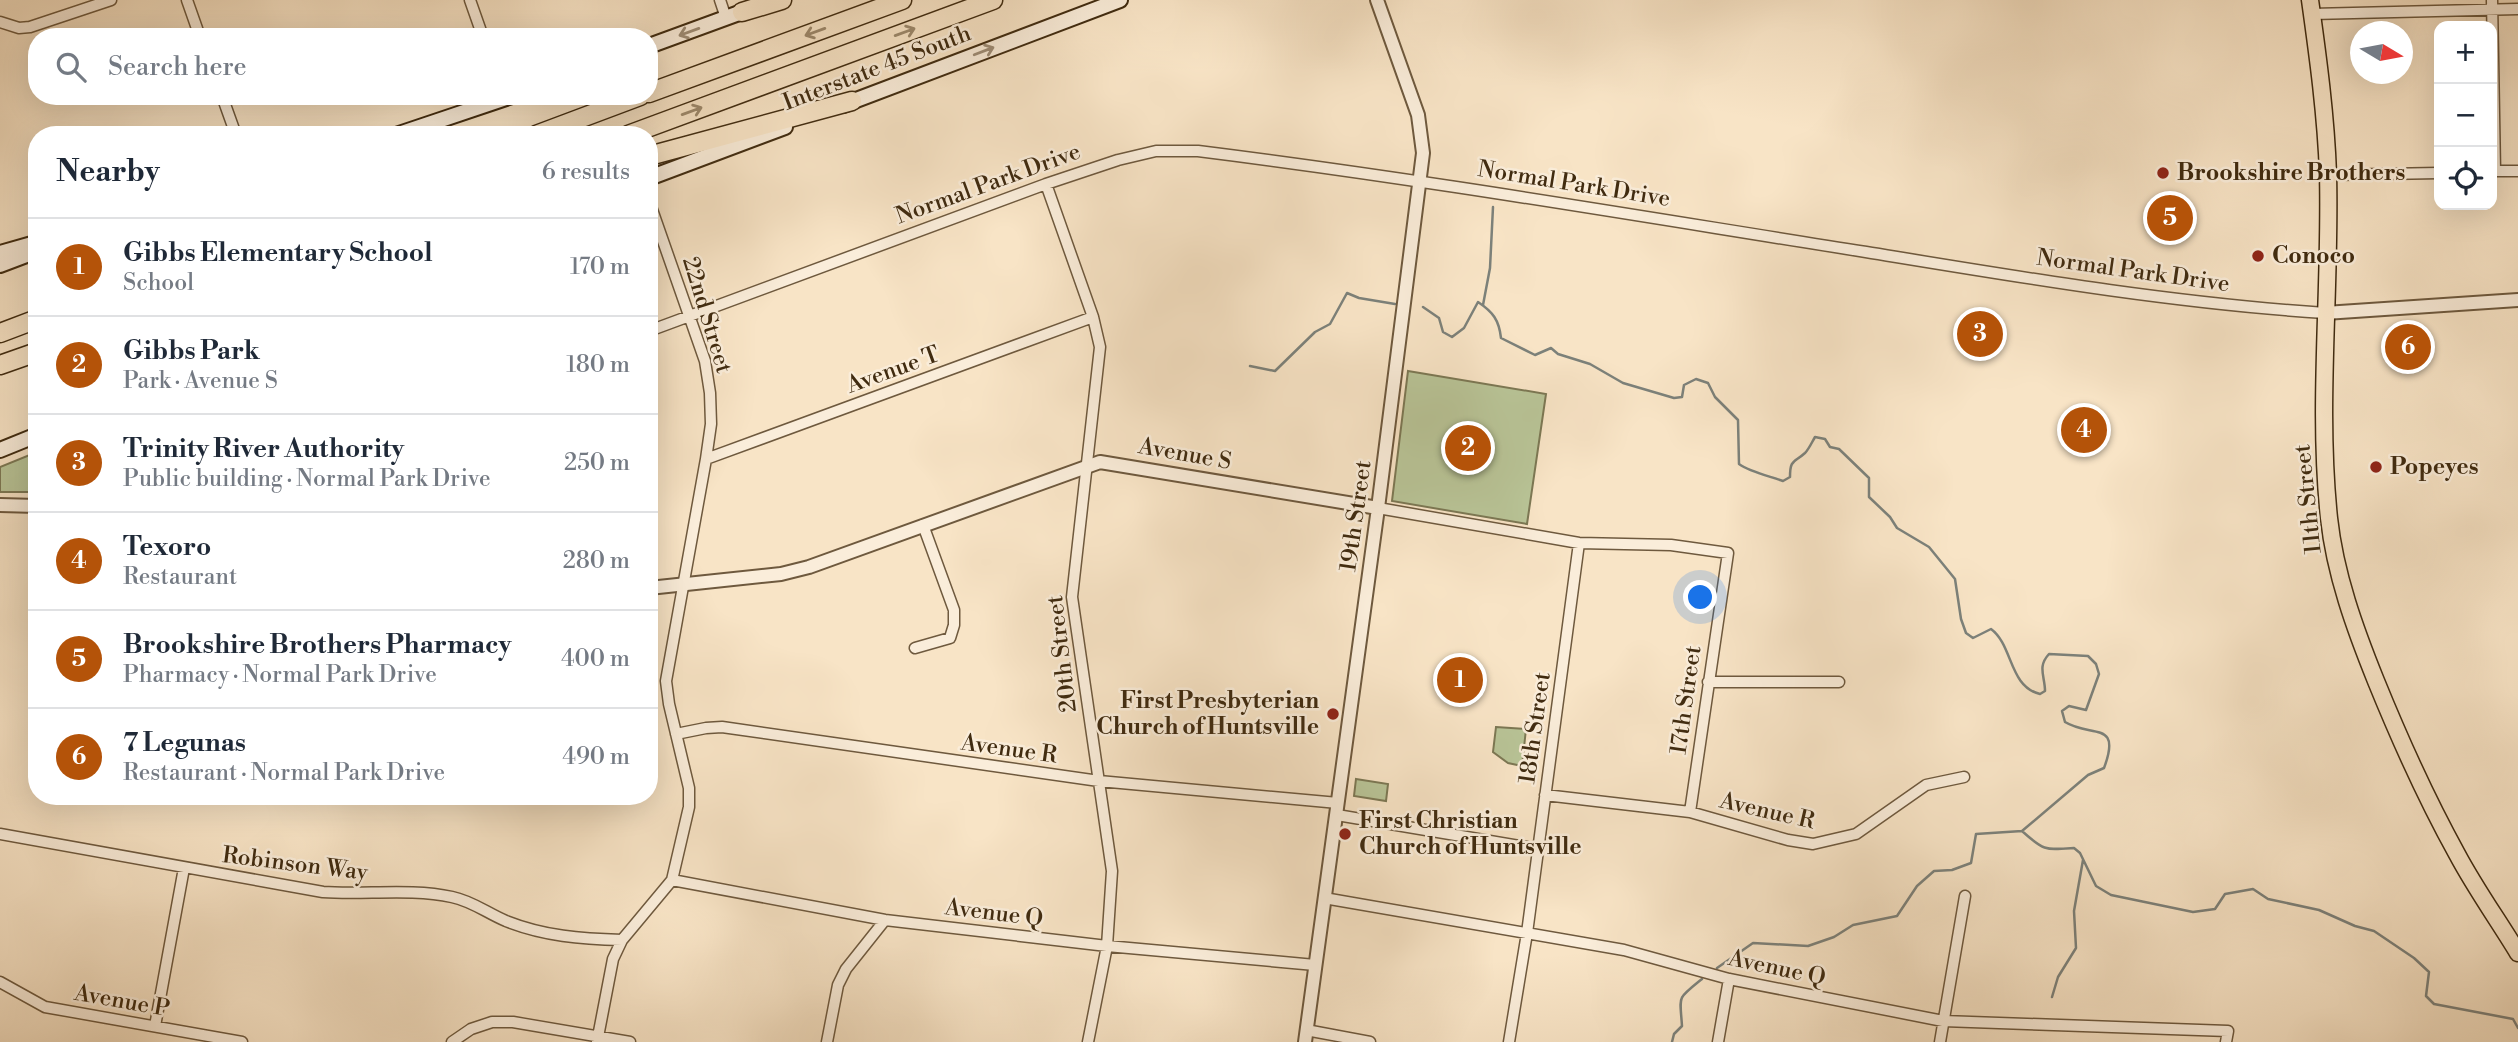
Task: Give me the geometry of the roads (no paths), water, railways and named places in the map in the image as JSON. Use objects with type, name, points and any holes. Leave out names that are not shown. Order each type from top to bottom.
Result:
[{"type":"highway","points":[[734,15],[782,0]]},
{"type":"highway","points":[[658,90],[902,0]]},
{"type":"highway","points":[[652,126],[993,0]]},
{"type":"highway","points":[[658,154],[852,101]]},
{"type":"highway","points":[[560,126],[616,105]]},
{"type":"highway","points":[[0,333],[28,322]]},
{"type":"highway","points":[[0,365],[28,355]]},
{"type":"main road","points":[[658,43],[775,0]]},
{"type":"main road","name":"Interstate 45 South","points":[[658,175],[1120,0]]},
{"type":"main road","name":"11th Street","points":[[2311,7],[2328,175],[2323,447],[2329,521],[2342,586],[2364,651],[2428,800],[2458,856],[2518,953]]},
{"type":"main road","points":[[423,126],[484,105]]},
{"type":"main road","points":[[0,253],[28,245]]},
{"type":"main road","points":[[0,265],[28,254]]},
{"type":"main road","points":[[0,439],[28,436]]},
{"type":"main road","points":[[0,450],[28,438]]},
{"type":"street","points":[[0,22],[19,28],[30,27],[111,0]]},
{"type":"street","points":[[187,0],[197,28]]},
{"type":"street","points":[[470,0],[480,28]]},
{"type":"street","points":[[720,0],[734,15]]},
{"type":"street","name":"19th Street","points":[[1305,1036],[1378,508],[1423,153],[1418,115],[1377,0]]},
{"type":"street","points":[[2311,7],[2493,5],[2518,9]]},
{"type":"street","points":[[2493,5],[2494,147]]},
{"type":"street","points":[[225,105],[233,126]]},
{"type":"street","name":"Normal Park Drive","points":[[658,328],[1046,184],[1134,155],[1176,150],[1211,152],[1420,181],[2095,289],[2271,310],[2325,313],[2518,300]]},
{"type":"street","points":[[2497,171],[2518,171]]},
{"type":"street","points":[[2328,175],[2434,173]]},
{"type":"street","name":"20th Street","points":[[1046,184],[1093,317],[1100,346],[1072,597],[1112,872],[1107,946],[1088,1042]]},
{"type":"street","name":"22nd Street","points":[[598,1039],[613,959],[622,940],[672,880],[689,807],[689,788],[666,681],[706,459],[711,424],[710,393],[705,361],[658,226]]},
{"type":"street","name":"Avenue T","points":[[706,459],[1093,317]]},
{"type":"street","name":"Avenue S","points":[[658,587],[781,574],[809,567],[1100,462],[1579,543],[1671,545],[1728,553]]},
{"type":"street","points":[[0,505],[28,506]]},
{"type":"street","points":[[915,649],[950,638],[954,625],[954,610],[923,525]]},
{"type":"street","name":"18th Street","points":[[1509,1042],[1527,933],[1579,543]]},
{"type":"street","name":"17th Street","points":[[1690,812],[1728,553]]},
{"type":"street","points":[[1708,682],[1839,682]]},
{"type":"street","name":"Avenue R","points":[[676,734],[722,727],[1099,781],[1337,809],[1538,849]]},
{"type":"street","name":"Avenue R","points":[[1545,795],[1690,812],[1788,840],[1813,844],[1856,834],[1926,785],[1964,777]]},
{"type":"street","name":"Robinson Way","points":[[0,834],[323,892],[429,894],[452,897],[534,931],[572,938],[622,940]]},
{"type":"street","points":[[155,1026],[184,868]]},
{"type":"street","name":"Avenue Q","points":[[672,880],[885,920],[1107,946],[1315,965]]},
{"type":"street","points":[[1940,1042],[1965,896]]},
{"type":"street","name":"Avenue Q","points":[[1324,898],[1624,950],[1729,979],[1943,1021],[2227,1037]]},
{"type":"street","points":[[827,1042],[838,985],[846,969],[885,920]]},
{"type":"street","points":[[1718,1042],[1729,979]]},
{"type":"street","name":"Avenue P","points":[[0,982],[45,1007],[242,1042]]},
{"type":"street","points":[[452,1042],[471,1028],[492,1022],[513,1022],[598,1039],[630,1042]]},
{"type":"street","points":[[1305,1036],[1370,1042]]},
{"type":"waterway","points":[[1483,305],[1490,268],[1493,207]]},
{"type":"waterway","points":[[1250,366],[1275,371],[1315,332],[1330,324],[1347,293],[1359,298],[1395,304]]},
{"type":"waterway","points":[[1423,307],[1439,318],[1443,332],[1452,337],[1464,328],[1478,302],[1494,317],[1501,338],[1535,355],[1551,348],[1558,354],[1590,364],[1623,383],[1674,398],[1682,397],[1684,385],[1696,379],[1708,383],[1715,397],[1738,420],[1739,464],[1760,474],[1783,481],[1790,477],[1793,462],[1806,451],[1815,437],[1825,439],[1830,447],[1839,449],[1869,478],[1869,497],[1890,517],[1897,528],[1929,547],[1955,579],[1961,619],[1966,633],[1973,638],[1991,629],[2004,645],[2022,683],[2030,690],[2040,694],[2045,691],[2042,667],[2049,654],[2088,656],[2096,664],[2099,674],[2086,710],[2069,706],[2062,711],[2065,722],[2106,737],[2109,753],[2104,768],[2088,775],[2022,831],[2045,848],[2074,848],[2080,853],[2096,886],[2111,895],[2193,912],[2215,909],[2225,894],[2253,889],[2268,899],[2319,910],[2355,926],[2374,931],[2414,958],[2429,972],[2426,996],[2434,1004],[2513,1019],[2518,1028]]},
{"type":"waterway","points":[[1717,968],[1753,943],[1808,946],[1834,937],[1853,925],[1897,916],[1917,886],[1934,871],[1952,870],[1971,863],[1976,834],[2022,831]]},
{"type":"waterway","points":[[2052,997],[2058,977],[2076,948],[2074,911],[2083,860]]},
{"type":"waterway","points":[[1672,1042],[1674,1034],[1682,1026],[1681,999],[1702,979]]},
{"type":"place","name":"Brookshire Brothers","points":[[2163,173]]},
{"type":"place","name":"Brookshire Brothers Pharmacy","points":[[2170,218]]},
{"type":"place","name":"Conoco","points":[[2258,256]]},
{"type":"place","name":"Trinity River Authority","points":[[1980,334]]},
{"type":"place","name":"7 Legunas","points":[[2408,347]]},
{"type":"place","name":"Texoro","points":[[2084,430]]},
{"type":"place","name":"Gibbs Park","points":[[1468,448]]},
{"type":"place","name":"Popeyes","points":[[2376,467]]},
{"type":"place","name":"Gibbs Elementary School","points":[[1460,680]]},
{"type":"place","name":"First Presbyterian Church of Huntsville","points":[[1333,714]]},
{"type":"place","name":"First Christian Church of Huntsville","points":[[1345,834]]}]
